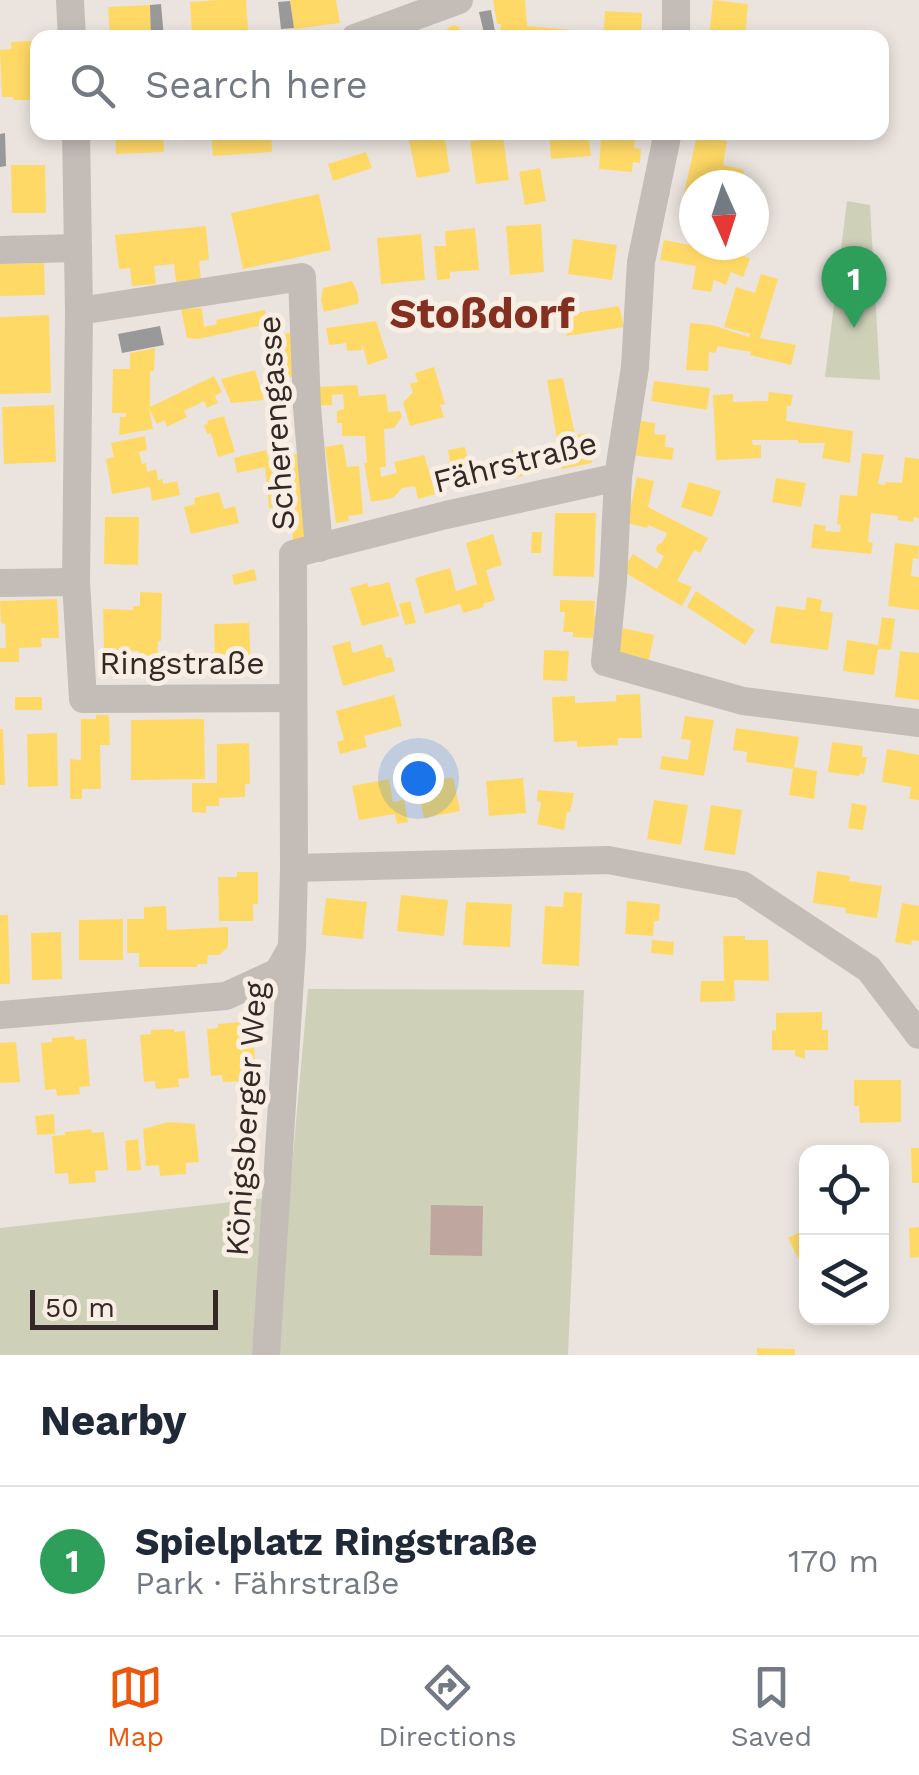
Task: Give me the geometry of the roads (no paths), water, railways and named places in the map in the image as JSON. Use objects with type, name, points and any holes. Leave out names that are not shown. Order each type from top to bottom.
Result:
[{"type":"street","points":[[70,0],[72,30]]},
{"type":"street","points":[[376,30],[459,0]]},
{"type":"street","points":[[676,0],[676,30]]},
{"type":"street","name":"Ringstraße","points":[[76,140],[80,311],[76,582],[83,699],[294,698],[294,868]]},
{"type":"street","name":"Fährstraße","points":[[319,548],[618,477],[635,367],[641,262],[666,140]]},
{"type":"street","points":[[0,250],[78,248]]},
{"type":"street","name":"Scherengasse","points":[[80,311],[302,278],[307,407],[319,548]]},
{"type":"street","points":[[618,477],[605,662],[744,701],[919,724]]},
{"type":"street","points":[[294,698],[293,554],[319,548]]},
{"type":"street","points":[[0,583],[76,582]]},
{"type":"street","points":[[294,868],[608,860],[742,884],[869,969],[919,1035]]},
{"type":"street","name":"Königsberger Weg","points":[[266,1355],[294,868]]},
{"type":"street","name":"Königsberger Weg","points":[[0,1014],[226,996],[278,972],[292,948]]},
{"type":"place","name":"Spielplatz Ringstraße","points":[[854,328]]},
{"type":"district","name":"Stoßdorf","points":[[482,313]]}]
